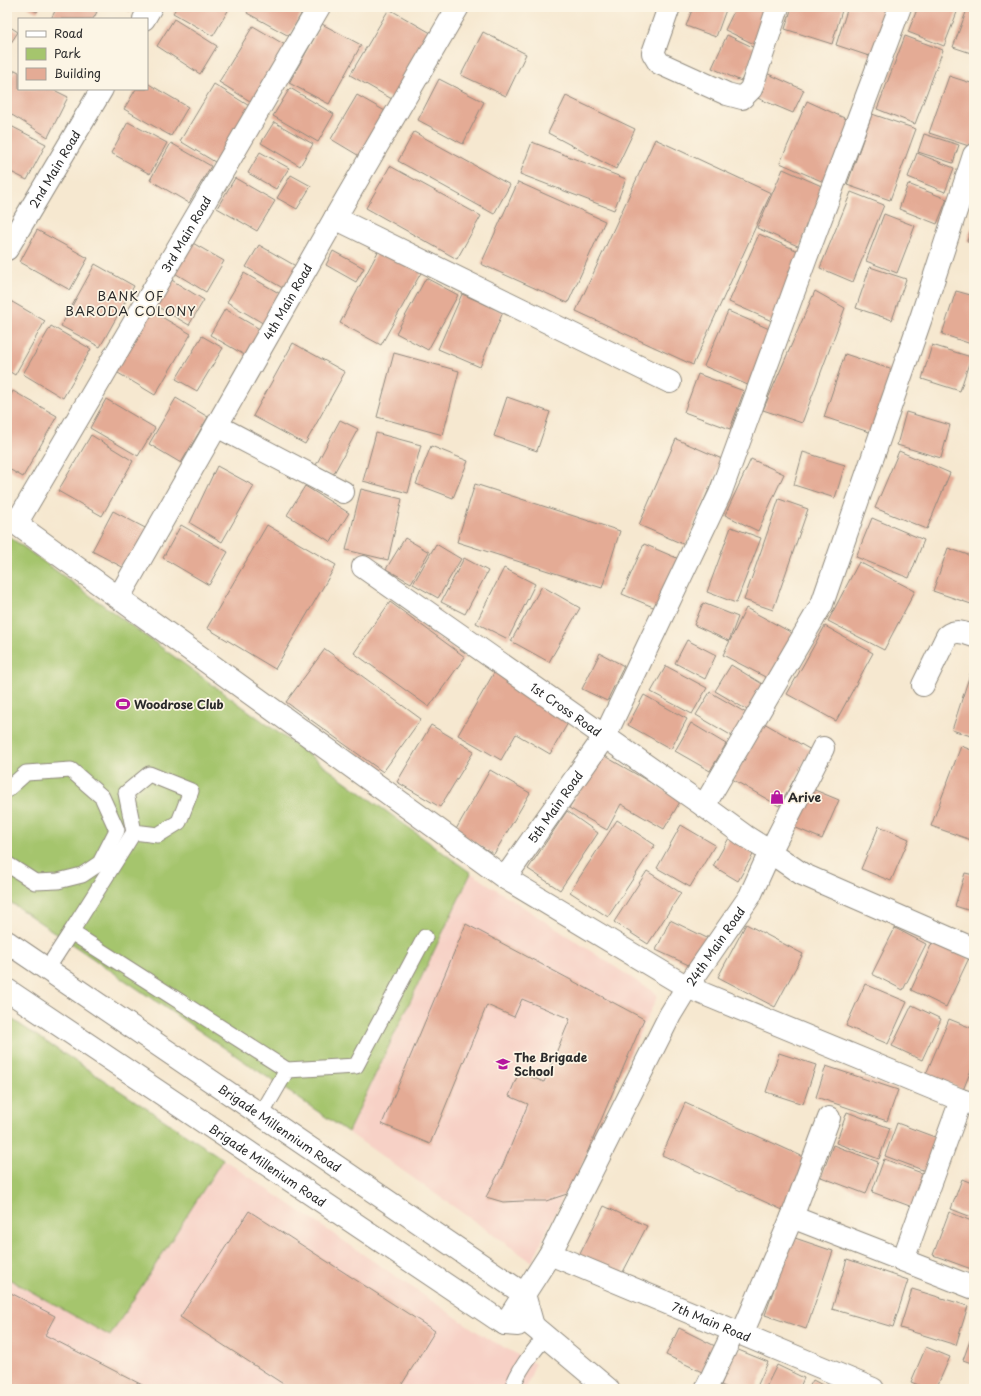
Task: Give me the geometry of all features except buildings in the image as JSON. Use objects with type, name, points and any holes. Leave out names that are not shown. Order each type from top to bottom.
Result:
[{"type":"street","points":[[145,18],[151,7]]},
{"type":"street","name":"3rd Main Road","points":[[12,520],[319,7]]},
{"type":"street","name":"4th Main Road","points":[[119,597],[335,218],[458,7]]},
{"type":"street","points":[[669,7],[653,53],[659,63],[727,94],[742,98],[751,89],[778,7]]},
{"type":"street","name":"5th Main Road","points":[[505,878],[605,736],[720,494],[900,7]]},
{"type":"street","name":"2nd Main Road","points":[[7,249],[101,90]]},
{"type":"street","points":[[704,806],[822,604],[922,316],[974,156]]},
{"type":"street","points":[[335,218],[670,382]]},
{"type":"street","points":[[217,426],[343,492]]},
{"type":"street","points":[[12,520],[505,878],[687,987],[670,1015],[550,1254],[505,1324]]},
{"type":"street","name":"1st Cross Road","points":[[363,567],[745,836],[770,852]]},
{"type":"street","points":[[923,685],[946,636],[951,632],[958,632],[974,636]]},
{"type":"street","name":"24th Main Road","points":[[823,748],[770,852],[750,896],[687,987],[968,1102]]},
{"type":"street","points":[[770,852],[802,874],[974,949]]},
{"type":"street","name":"Brigade Millennium Road","points":[[7,942],[524,1294]]},
{"type":"street","name":"Brigade Millenium Road","points":[[7,990],[505,1324],[539,1331]]},
{"type":"street","points":[[903,1260],[968,1102]]},
{"type":"street","points":[[706,1389],[738,1332],[792,1217],[829,1118]]},
{"type":"street","points":[[792,1217],[974,1288]]},
{"type":"street","name":"7th Main Road","points":[[550,1254],[873,1389]]},
{"type":"street","points":[[524,1294],[539,1331],[608,1389]]},
{"type":"lane","points":[[7,790],[26,773],[71,770],[102,796],[117,830],[105,866],[71,932],[47,969]]},
{"type":"lane","points":[[149,774],[191,791],[179,822],[158,835],[134,832],[126,793],[149,774]]},
{"type":"lane","points":[[7,864],[35,882],[58,881],[82,875],[105,866],[134,832]]},
{"type":"lane","points":[[71,932],[287,1070],[356,1066],[425,937]]},
{"type":"lane","points":[[261,1115],[287,1070]]},
{"type":"lane","points":[[512,1389],[539,1331]]},
{"type":"shaded area","name":"The Brigade School","points":[[471,873],[658,995],[532,1262],[348,1132]]},
{"type":"shaded area","points":[[223,1159],[485,1337],[535,1364],[526,1389],[7,1389],[7,1278],[111,1335]]},
{"type":"green space","name":"Woodrose Club","points":[[7,535],[471,873],[348,1132],[7,900]]},
{"type":"green space","points":[[7,1016],[223,1159],[110,1336],[7,1278]]},
{"type":"place","name":"Woodrose Club","points":[[123,704]]},
{"type":"place","name":"Arive","points":[[777,797]]},
{"type":"place","name":"The Brigade School","points":[[503,1064]]},
{"type":"district","name":"BANK OF BARODA COLONY","points":[[131,302]]}]
